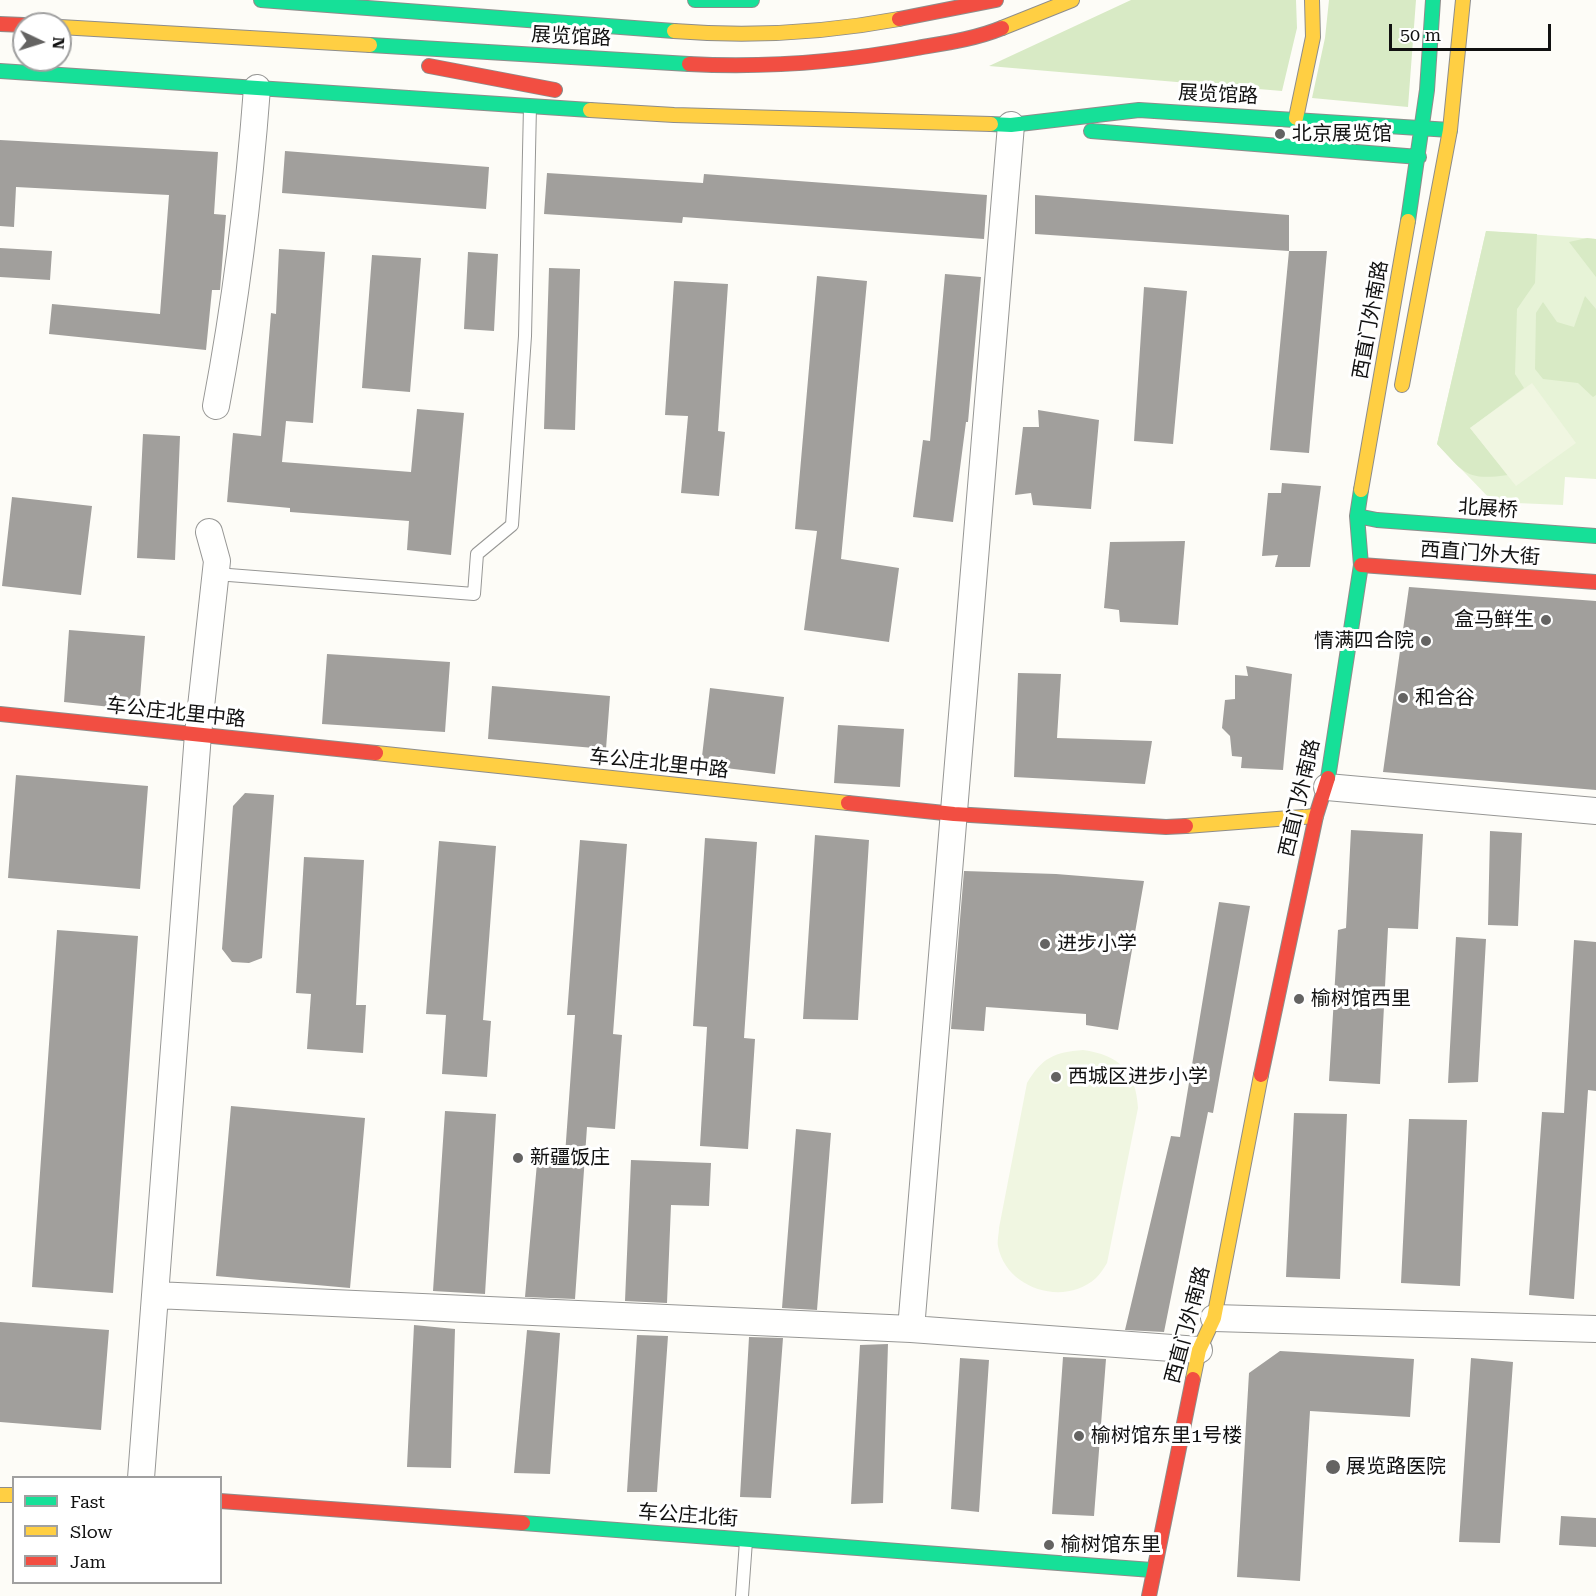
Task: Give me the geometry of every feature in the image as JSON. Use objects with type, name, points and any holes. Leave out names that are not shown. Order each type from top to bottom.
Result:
[{"type":"street","name":"展览馆路","points":[[261,0],[728,34],[846,29],[996,0]]},
{"type":"street","points":[[695,0],[752,0]]},
{"type":"street","name":"展览馆路","points":[[72,28],[724,66],[846,61],[980,37],[1072,0]]},
{"type":"street","points":[[1296,118],[1313,37],[1312,0]]},
{"type":"street","name":"西直门外南路","points":[[1149,1596],[1152,1570],[1199,1350],[1214,1318],[1276,995],[1316,816],[1327,788],[1361,565],[1357,516],[1423,128],[1433,0]]},
{"type":"street","points":[[1399,402],[1450,130],[1463,0]]},
{"type":"street","points":[[288,40],[674,115]]},
{"type":"street","name":"展览馆路","points":[[0,72],[674,115],[1011,125],[1419,157]]},
{"type":"street","points":[[216,406],[232,318],[249,194],[257,88]]},
{"type":"street","name":"展览馆路","points":[[1011,125],[1140,110],[1296,118],[1450,130]]},
{"type":"street","points":[[911,1329],[1011,125]]},
{"type":"street","points":[[1361,565],[1378,514]]},
{"type":"street","name":"北展桥","points":[[1357,516],[1378,514],[1596,536]]},
{"type":"street","points":[[141,1476],[198,734],[217,561],[209,532]]},
{"type":"street","name":"西直门外大街","points":[[1361,565],[1596,582]]},
{"type":"street","name":"车公庄北里中路","points":[[0,714],[954,814],[1166,827],[1316,816]]},
{"type":"street","points":[[1327,788],[1596,812]]},
{"type":"street","points":[[155,1295],[911,1329],[1199,1350]]},
{"type":"street","points":[[1214,1318],[1596,1329]]},
{"type":"street","name":"车公庄北街","points":[[222,1501],[1152,1570]]},
{"type":"lane","points":[[216,574],[474,594],[477,554],[512,525],[525,336],[530,105]]},
{"type":"lane","points":[[742,1596],[746,1540]]},
{"type":"green space","points":[[1131,0],[1296,0],[1297,28],[1282,91],[989,66]]},
{"type":"green space","points":[[1329,0],[1416,0],[1408,107],[1312,98],[1325,38]]},
{"type":"green space","points":[[1486,231],[1596,239],[1596,479],[1565,477],[1563,505],[1493,502],[1437,444]]},
{"type":"green space","points":[[1486,231],[1537,234],[1535,283],[1517,309],[1515,374],[1524,388],[1470,428],[1508,475],[1494,477],[1467,473],[1437,444]]},
{"type":"green space","points":[[1587,238],[1596,239],[1596,277],[1569,242]]},
{"type":"green space","points":[[1585,296],[1596,309],[1596,395],[1593,397],[1578,383],[1543,379],[1535,369],[1536,313],[1543,302],[1557,322],[1574,327]]},
{"type":"green space","points":[[1532,383],[1576,443],[1516,486],[1470,428]]},
{"type":"green space","points":[[1083,1050],[1106,1056],[1123,1067],[1134,1084],[1138,1108],[1107,1263],[1096,1278],[1083,1287],[1053,1292],[1024,1283],[1012,1273],[1003,1261],[998,1246],[999,1228],[1027,1083],[1038,1068],[1050,1058],[1064,1052]]},
{"type":"building","points":[[0,140],[218,152],[214,214],[226,215],[220,290],[212,290],[206,350],[49,334],[52,304],[160,314],[169,195],[16,187],[14,227],[0,226]]},
{"type":"building","points":[[285,151],[489,167],[486,209],[282,193]]},
{"type":"building","points":[[547,173],[703,183],[704,174],[987,195],[984,239],[683,217],[682,223],[544,214]]},
{"type":"building","points":[[1035,195],[1289,215],[1289,251],[1035,234]]},
{"type":"building","points":[[0,248],[52,251],[50,280],[0,277]]},
{"type":"building","points":[[279,249],[325,252],[313,423],[286,421],[282,462],[411,472],[417,409],[464,413],[451,555],[407,550],[409,521],[290,512],[290,508],[227,502],[233,433],[261,436],[271,313],[276,314]]},
{"type":"building","points":[[1289,251],[1327,251],[1309,453],[1270,450]]},
{"type":"building","points":[[468,252],[498,254],[494,331],[464,329]]},
{"type":"building","points":[[372,255],[421,258],[410,392],[362,388]]},
{"type":"building","points":[[549,268],[580,269],[575,430],[544,429]]},
{"type":"building","points":[[945,274],[981,277],[968,422],[966,422],[953,522],[913,517],[923,440],[930,441]]},
{"type":"building","points":[[817,276],[867,281],[841,559],[899,568],[889,642],[804,630],[817,531],[795,529]]},
{"type":"building","points":[[674,281],[728,284],[718,431],[725,432],[719,496],[681,493],[688,416],[665,415]]},
{"type":"building","points":[[1144,287],[1187,291],[1173,444],[1134,441]]},
{"type":"building","points":[[1038,410],[1099,420],[1091,509],[1033,505],[1031,493],[1015,495],[1023,427],[1039,427]]},
{"type":"building","points":[[143,434],[180,436],[175,560],[137,558]]},
{"type":"building","points":[[1282,483],[1321,486],[1310,567],[1275,567],[1278,555],[1262,556],[1268,493],[1281,493]]},
{"type":"building","points":[[12,497],[92,506],[81,595],[2,586]]},
{"type":"building","points":[[1185,541],[1178,625],[1120,622],[1119,610],[1104,608],[1110,542]]},
{"type":"building","points":[[1409,587],[1596,601],[1596,790],[1383,772]]},
{"type":"building","points":[[69,630],[145,636],[139,710],[64,702]]},
{"type":"building","points":[[327,654],[450,662],[445,732],[322,724]]},
{"type":"building","points":[[1246,666],[1292,674],[1283,770],[1241,768],[1242,757],[1232,756],[1230,736],[1222,728],[1225,700],[1235,699],[1235,675],[1248,676]]},
{"type":"building","points":[[1018,673],[1061,674],[1057,738],[1152,741],[1145,784],[1014,777]]},
{"type":"building","points":[[492,686],[610,696],[606,749],[488,739]]},
{"type":"building","points":[[710,688],[784,697],[775,774],[701,765]]},
{"type":"building","points":[[838,725],[904,729],[900,787],[834,783]]},
{"type":"building","points":[[16,775],[148,786],[140,889],[8,878]]},
{"type":"building","points":[[245,793],[274,795],[262,958],[249,963],[232,962],[222,949],[233,806]]},
{"type":"building","points":[[1351,830],[1423,834],[1418,929],[1388,928],[1380,1084],[1329,1081],[1338,930],[1346,928]]},
{"type":"building","points":[[1490,831],[1522,833],[1518,926],[1488,925]]},
{"type":"building","points":[[815,835],[869,840],[858,1020],[803,1019]]},
{"type":"building","points":[[705,838],[757,842],[744,1038],[755,1039],[748,1149],[700,1146],[707,1027],[693,1026]]},
{"type":"building","points":[[580,840],[627,844],[613,1034],[622,1035],[615,1129],[587,1127],[575,1299],[525,1297],[538,1152],[565,1155],[575,1015],[567,1015]]},
{"type":"building","points":[[439,841],[496,846],[483,1020],[491,1021],[487,1077],[442,1074],[446,1015],[426,1014]]},
{"type":"building","points":[[304,857],[364,860],[356,1005],[366,1005],[363,1053],[307,1049],[311,994],[296,993]]},
{"type":"building","name":"进步小学","points":[[964,871],[1056,874],[1144,881],[1118,1030],[1086,1025],[1086,1014],[986,1007],[984,1031],[951,1029]]},
{"type":"building","points":[[1219,902],[1250,906],[1213,1113],[1208,1112],[1164,1332],[1125,1330],[1171,1136],[1180,1137]]},
{"type":"building","points":[[57,930],[138,936],[113,1293],[32,1287]]},
{"type":"building","points":[[1456,937],[1486,939],[1478,1082],[1448,1083]]},
{"type":"building","points":[[1574,940],[1596,942],[1596,1091],[1588,1090],[1574,1299],[1529,1295],[1542,1112],[1564,1113]]},
{"type":"building","points":[[231,1106],[365,1118],[350,1288],[216,1276]]},
{"type":"building","points":[[445,1111],[496,1114],[485,1294],[433,1291]]},
{"type":"building","points":[[1294,1113],[1347,1114],[1340,1279],[1286,1277]]},
{"type":"building","points":[[1409,1119],[1467,1120],[1460,1286],[1401,1283]]},
{"type":"building","points":[[796,1129],[831,1133],[817,1310],[782,1308]]},
{"type":"building","points":[[631,1160],[711,1163],[709,1206],[671,1205],[667,1303],[625,1301]]},
{"type":"building","points":[[0,1322],[109,1330],[101,1430],[0,1422]]},
{"type":"building","points":[[414,1325],[455,1329],[451,1468],[407,1467]]},
{"type":"building","points":[[527,1330],[560,1333],[550,1474],[514,1473]]},
{"type":"building","points":[[637,1335],[668,1336],[657,1492],[627,1492]]},
{"type":"building","points":[[749,1337],[783,1338],[771,1498],[740,1497]]},
{"type":"building","points":[[888,1344],[883,1503],[851,1504],[860,1345]]},
{"type":"building","name":"展览路医院","points":[[1280,1351],[1414,1359],[1410,1417],[1310,1411],[1300,1581],[1237,1577],[1249,1373]]},
{"type":"building","name":"榆树馆东里1号楼","points":[[1063,1357],[1106,1359],[1094,1516],[1052,1514]]},
{"type":"building","points":[[960,1358],[989,1360],[979,1512],[951,1509]]},
{"type":"building","points":[[1471,1358],[1513,1362],[1500,1543],[1459,1542]]},
{"type":"building","points":[[1561,1516],[1596,1518],[1596,1547],[1559,1545]]},
{"type":"traffic: fast","points":[[261,0],[674,31]]},
{"type":"traffic: fast","points":[[695,0],[752,0]]},
{"type":"traffic: fast","points":[[1408,221],[1427,90],[1433,0]]},
{"type":"traffic: fast","points":[[370,45],[689,64]]},
{"type":"traffic: fast","points":[[0,71],[590,110]]},
{"type":"traffic: fast","points":[[991,124],[1011,125],[1139,110],[1450,130]]},
{"type":"traffic: fast","points":[[1091,131],[1419,157]]},
{"type":"traffic: fast","points":[[1328,778],[1361,565],[1357,516],[1361,490]]},
{"type":"traffic: fast","points":[[1357,516],[1377,520],[1596,536]]},
{"type":"traffic: fast","points":[[523,1523],[1152,1570]]},
{"type":"traffic: slow","points":[[1002,28],[1072,0]]},
{"type":"traffic: slow","points":[[1296,118],[1313,37],[1312,0]]},
{"type":"traffic: slow","points":[[1402,385],[1450,130],[1463,0]]},
{"type":"traffic: slow","points":[[674,31],[730,34],[815,31],[899,19]]},
{"type":"traffic: slow","points":[[72,28],[370,45]]},
{"type":"traffic: slow","points":[[590,110],[674,115],[991,124]]},
{"type":"traffic: slow","points":[[1361,490],[1408,221]]},
{"type":"traffic: slow","points":[[376,753],[848,803]]},
{"type":"traffic: slow","points":[[1186,826],[1316,816]]},
{"type":"traffic: slow","points":[[1193,1379],[1199,1350],[1214,1318],[1261,1075]]},
{"type":"traffic: slow","points":[[0,1495],[12,1495]]},
{"type":"traffic: jam","points":[[899,19],[996,0]]},
{"type":"traffic: jam","points":[[0,24],[12,24]]},
{"type":"traffic: jam","points":[[689,64],[747,65],[832,60],[950,42],[1002,28]]},
{"type":"traffic: jam","points":[[429,66],[555,90]]},
{"type":"traffic: jam","points":[[1361,565],[1596,582]]},
{"type":"traffic: jam","points":[[0,714],[376,753]]},
{"type":"traffic: jam","points":[[1261,1075],[1316,816],[1328,778]]},
{"type":"traffic: jam","points":[[848,803],[954,814],[1166,827],[1186,826]]},
{"type":"traffic: jam","points":[[1149,1596],[1193,1379]]},
{"type":"traffic: jam","points":[[222,1501],[523,1523]]},
{"type":"place","name":"北京展览馆","points":[[1280,134]]},
{"type":"place","name":"盒马鲜生","points":[[1546,620]]},
{"type":"place","name":"情满四合院","points":[[1426,641]]},
{"type":"place","name":"和合谷","points":[[1403,698]]},
{"type":"place","name":"进步小学","points":[[1045,944]]},
{"type":"place","name":"榆树馆西里","points":[[1299,999]]},
{"type":"place","name":"西城区进步小学","points":[[1056,1077]]},
{"type":"place","name":"新疆饭庄","points":[[518,1158]]},
{"type":"place","name":"榆树馆东里1号楼","points":[[1079,1436]]},
{"type":"place","name":"展览路医院","points":[[1333,1467]]},
{"type":"place","name":"榆树馆东里","points":[[1049,1545]]}]
